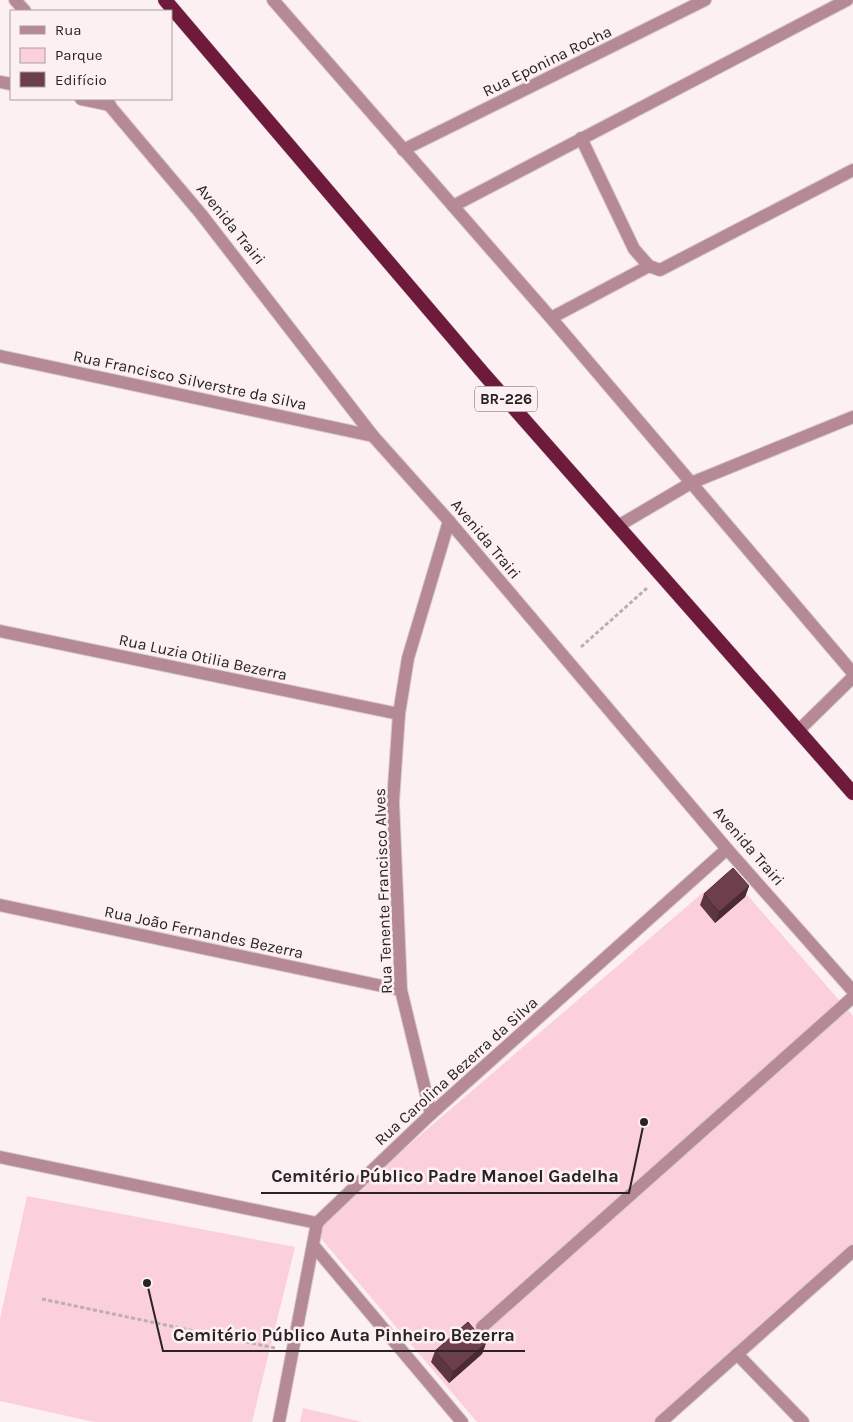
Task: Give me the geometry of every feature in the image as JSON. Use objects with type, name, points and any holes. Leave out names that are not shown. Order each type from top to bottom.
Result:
[{"type":"highway","name":"BR-226","points":[[165,0],[483,373],[853,793]]},
{"type":"street","points":[[15,0],[24,10]]},
{"type":"street","points":[[273,0],[551,318],[853,675],[798,731]]},
{"type":"street","name":"Rua Eponina Rocha","points":[[403,150],[705,0]]},
{"type":"street","points":[[453,206],[847,0]]},
{"type":"street","points":[[90,100],[107,102]]},
{"type":"street","name":"Avenida Trairi","points":[[107,102],[207,222],[373,436],[448,521],[727,849],[853,991]]},
{"type":"street","points":[[581,138],[634,248],[649,266],[660,270],[672,266],[853,170]]},
{"type":"street","points":[[551,318],[649,266]]},
{"type":"street","name":"Rua Francisco Silverstre da Silva","points":[[0,356],[373,436]]},
{"type":"street","points":[[618,526],[691,483],[853,417]]},
{"type":"street","name":"Rua Tenente Francisco Alves","points":[[431,1114],[401,990],[393,802],[400,714],[408,658],[448,521]]},
{"type":"street","name":"Rua Luzia Otilia Bezerra","points":[[0,631],[400,714]]},
{"type":"street","name":"Rua Carolina Bezerra da Silva","points":[[318,1223],[431,1114],[727,849]]},
{"type":"street","name":"Rua João Fernandes Bezerra","points":[[0,906],[401,990]]},
{"type":"street","points":[[482,1327],[853,997]]},
{"type":"street","points":[[0,1156],[318,1223],[279,1422]]},
{"type":"street","points":[[313,1245],[462,1422]]},
{"type":"street","points":[[661,1422],[853,1252]]},
{"type":"street","points":[[736,1354],[803,1422]]},
{"type":"path","points":[[565,660],[661,576]]},
{"type":"path","points":[[42,1299],[293,1352]]},
{"type":"green space","points":[[727,872],[853,1016],[853,1249],[657,1422],[477,1422],[312,1228]]},
{"type":"green space","points":[[27,1196],[295,1247],[252,1422],[94,1422],[0,1401],[0,1319]]},
{"type":"green space","points":[[303,1408],[362,1422],[300,1422]]},
{"type":"building","points":[[733,868],[749,886],[719,912],[704,894]]},
{"type":"building","points":[[468,1322],[486,1343],[453,1372],[435,1351]]},
{"type":"place","name":"Cemitério Público Padre Manoel Gadelha","points":[[644,1122]]},
{"type":"place","name":"Cemitério Público Auta Pinheiro Bezerra","points":[[147,1283]]}]
